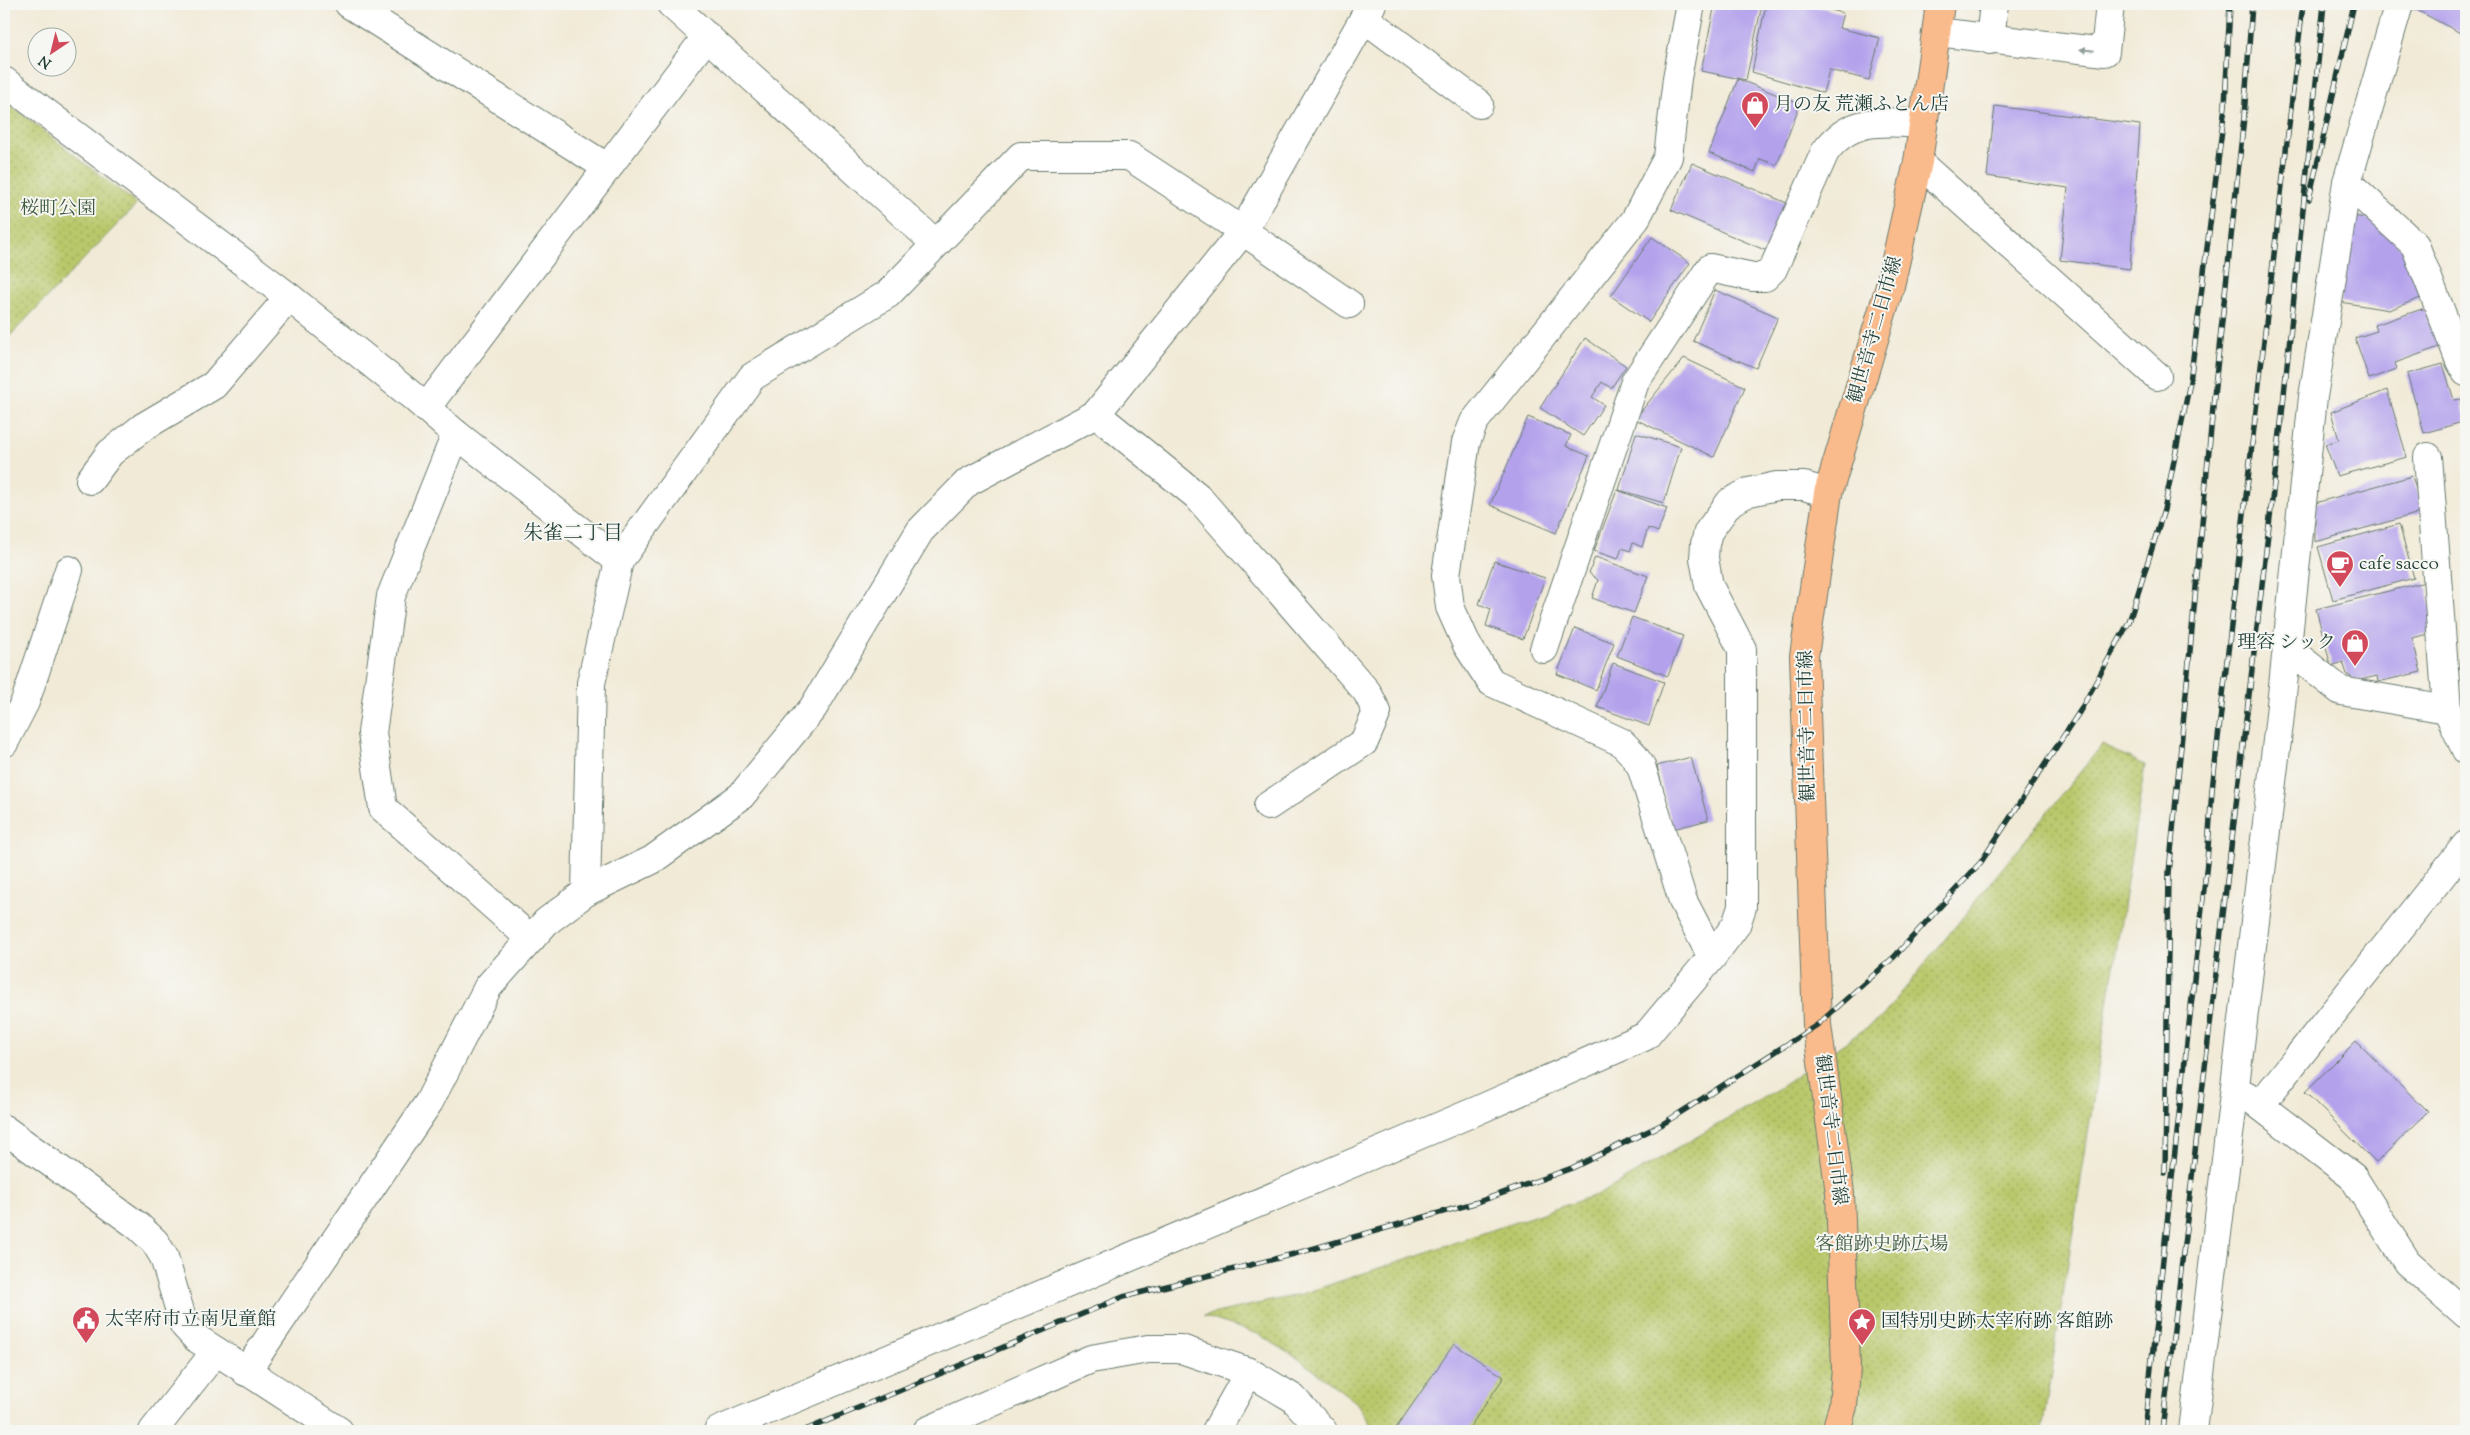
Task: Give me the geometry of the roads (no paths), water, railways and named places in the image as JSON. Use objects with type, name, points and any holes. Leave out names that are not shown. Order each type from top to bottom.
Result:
[{"type":"main road","name":"観世音寺二日市線","points":[[1836,1431],[1843,1406],[1846,1368],[1840,1194],[1817,1026],[1804,656],[1828,493],[1890,286],[1918,162],[1940,4]]},
{"type":"street","points":[[349,4],[608,168]]},
{"type":"street","points":[[671,4],[935,243]]},
{"type":"street","points":[[1691,4],[1677,78],[1668,157],[1635,220],[1474,422],[1466,442],[1446,575],[1450,607],[1467,645],[1491,682],[1621,742],[1641,766],[1683,901],[1712,957]]},
{"type":"street","points":[[1990,40],[1994,4]]},
{"type":"street","points":[[1937,32],[1990,40],[2105,52],[2110,4]]},
{"type":"street","points":[[2193,1431],[2236,1089],[2287,648],[2313,397],[2347,182],[2399,4]]},
{"type":"street","points":[[246,1372],[429,1102],[488,987],[546,922],[586,892],[652,860],[741,796],[813,708],[920,531],[968,482],[1096,414],[1243,231],[1368,11],[1480,104]]},
{"type":"street","points":[[426,408],[707,36]]},
{"type":"street","points":[[4,81],[289,297],[456,434],[619,561]]},
{"type":"street","points":[[1544,649],[1635,382],[1710,268],[1753,277],[1765,277],[1773,269],[1825,152],[1832,144],[1855,127],[1874,122],[1923,124]]},
{"type":"street","points":[[586,892],[591,683],[619,561],[752,377],[888,294],[935,243],[1021,156],[1129,156],[1243,231],[1348,304]]},
{"type":"street","points":[[1918,162],[2157,376]]},
{"type":"street","points":[[2347,182],[2415,245],[2466,372]]},
{"type":"street","points":[[90,480],[110,453],[143,427],[214,385],[289,297]]},
{"type":"street","points":[[1096,414],[1197,496],[1367,692],[1377,712],[1364,742],[1268,806]]},
{"type":"street","points":[[456,434],[391,596],[372,733],[373,742],[383,808],[531,939]]},
{"type":"street","points":[[2428,457],[2447,709],[2466,750]]},
{"type":"street","points":[[718,1431],[1476,1111],[1646,1036],[1712,957],[1736,925],[1742,907],[1742,650],[1709,586],[1704,558],[1708,532],[1730,502],[1749,492],[1776,486],[1804,486],[1828,493]]},
{"type":"street","points":[[4,743],[25,702],[69,570]]},
{"type":"street","points":[[2287,648],[2341,690],[2447,709]]},
{"type":"street","points":[[2260,1105],[2466,845]]},
{"type":"street","points":[[2236,1089],[2260,1105],[2352,1177],[2407,1262],[2461,1310]]},
{"type":"street","points":[[4,1129],[138,1226],[155,1242],[164,1257],[184,1325],[196,1338],[339,1431]]},
{"type":"street","points":[[928,1431],[1092,1359],[1148,1349],[1181,1349],[1249,1372],[1293,1398],[1323,1431]]},
{"type":"street","points":[[153,1431],[216,1351]]},
{"type":"street","points":[[1216,1431],[1249,1372]]},
{"type":"railway","points":[[803,1431],[1123,1297],[1294,1254],[1478,1202],[1572,1168],[1661,1125],[1817,1025],[1894,957],[1981,862],[2080,711],[2129,622],[2164,510],[2190,382],[2225,106],[2230,4]]},
{"type":"railway","points":[[2165,1173],[2169,873],[2215,386],[2244,117],[2252,4]]},
{"type":"railway","points":[[2144,1431],[2207,862],[2212,790],[2303,4]]},
{"type":"railway","points":[[2162,1431],[2281,424],[2324,4]]},
{"type":"railway","points":[[2309,199],[2354,4]]},
{"type":"place","name":"月の友 荒瀬ふとん店","points":[[1755,129]]},
{"type":"place","name":"cafe sacco","points":[[2340,588]]},
{"type":"place","name":"理容 シック","points":[[2355,667]]},
{"type":"place","name":"太宰府市立南児童館","points":[[86,1344]]},
{"type":"place","name":"国特別史跡太宰府跡 客館跡","points":[[1862,1346]]},
{"type":"district","name":"朱雀二丁目","points":[[573,534]]},
{"type":"park label","name":"桜町公園","points":[[58,209]]},
{"type":"park label","name":"客館跡史跡広場","points":[[1882,1245]]}]
